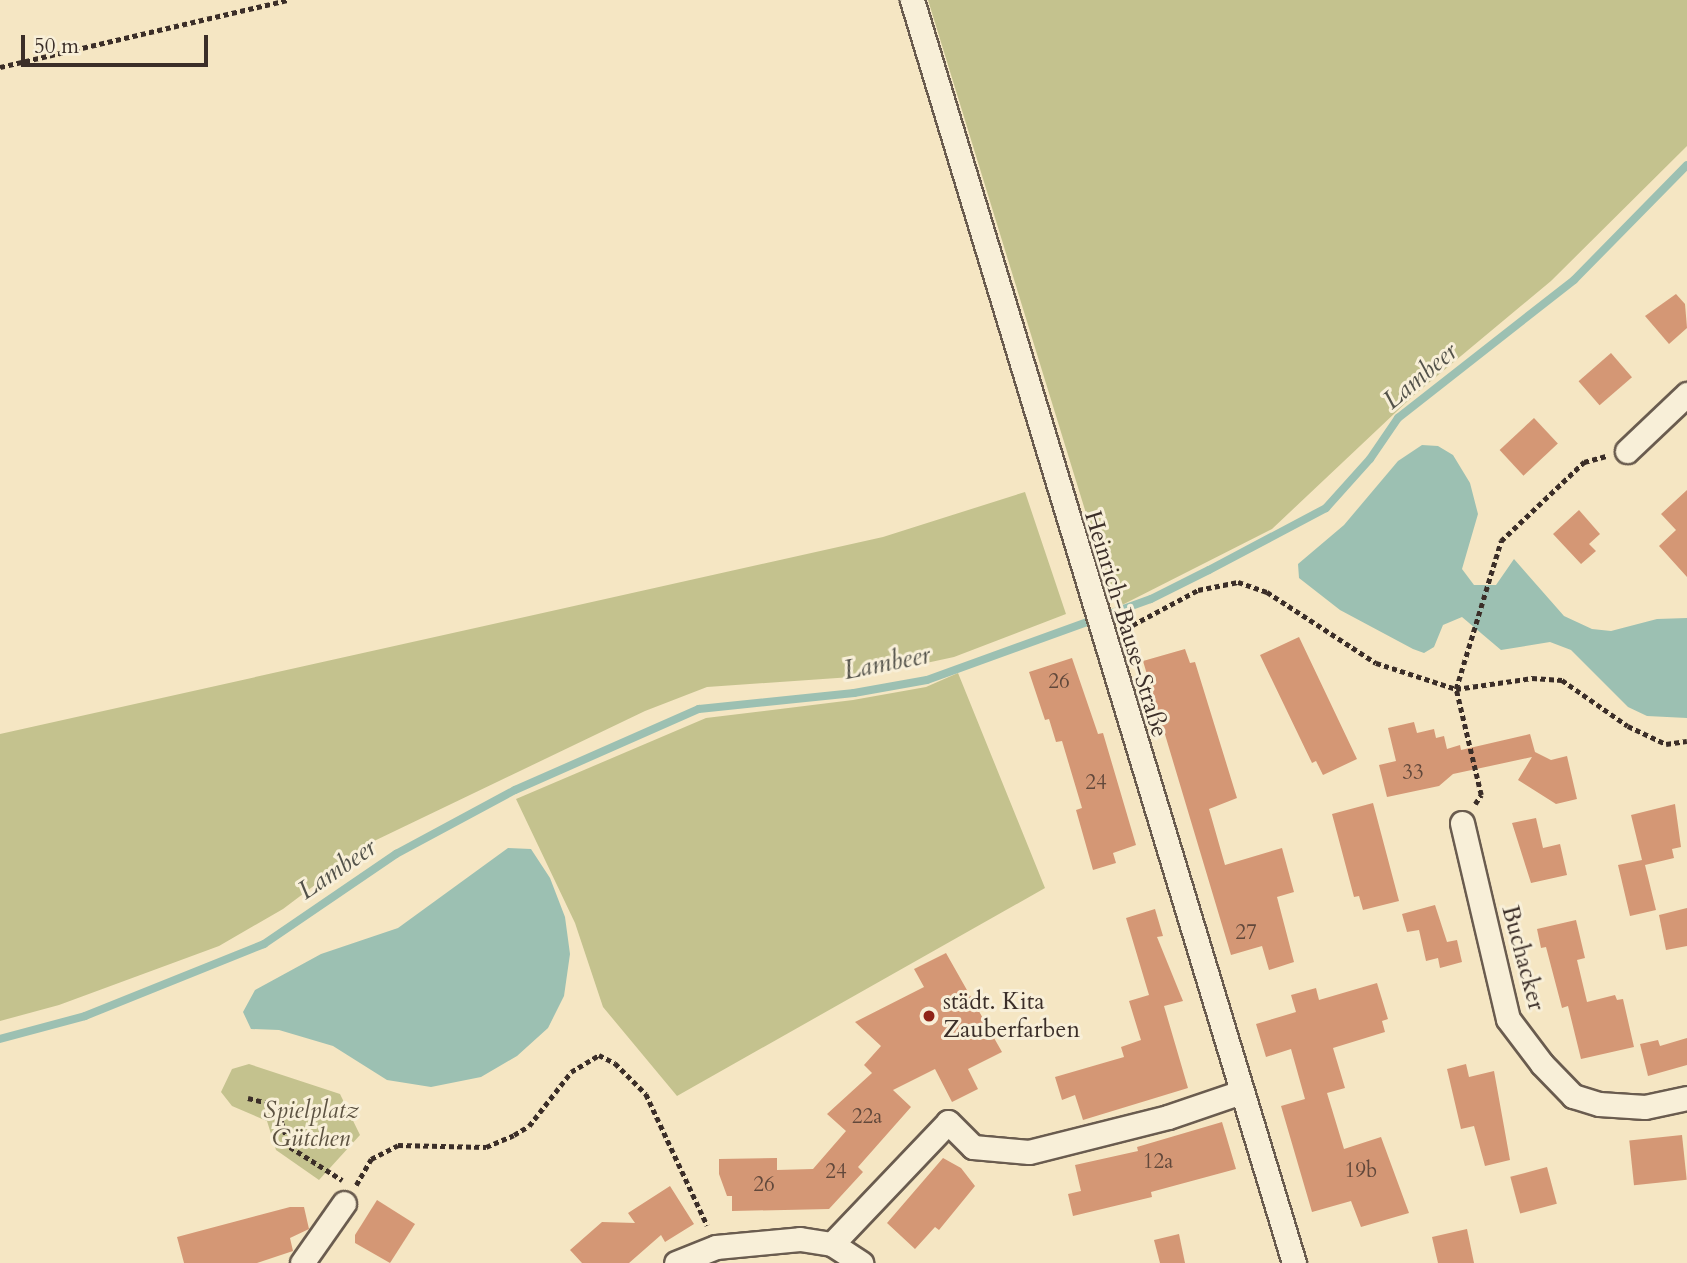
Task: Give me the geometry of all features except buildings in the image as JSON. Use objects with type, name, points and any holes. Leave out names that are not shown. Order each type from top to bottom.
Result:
[{"type":"street","name":"Heinrich-Bause-Straße","points":[[912,0],[1098,626],[1294,1263]]},
{"type":"street","points":[[1627,451],[1687,394]]},
{"type":"street","name":"Buchacker","points":[[1462,823],[1508,1019],[1542,1064],[1573,1096],[1599,1104],[1644,1107],[1687,1097]]},
{"type":"street","points":[[832,1244],[948,1122],[973,1147],[1029,1152],[1168,1117],[1241,1092]]},
{"type":"street","points":[[303,1263],[349,1195]]},
{"type":"street","points":[[676,1263],[716,1247],[800,1239],[832,1244],[861,1263]]},
{"type":"path","points":[[0,66],[287,0]]},
{"type":"path","points":[[1462,823],[1481,795],[1456,689],[1501,541],[1584,462],[1627,451]]},
{"type":"path","points":[[1098,626],[1198,590],[1238,582],[1267,592],[1376,663],[1456,689],[1532,678],[1562,680],[1628,726],[1666,744],[1687,741]]},
{"type":"path","points":[[248,1098],[276,1105],[290,1147],[349,1195],[371,1159],[398,1145],[486,1147],[514,1135],[529,1126],[571,1072],[599,1055],[615,1063],[646,1094],[716,1247]]},
{"type":"green space","points":[[928,0],[1687,0],[1687,146],[1551,281],[1413,396],[1272,529],[1122,605],[1105,575]]},
{"type":"green space","points":[[1025,492],[1066,614],[954,657],[866,676],[707,687],[645,711],[372,842],[283,909],[219,946],[59,1005],[0,1021],[0,734],[883,537]]},
{"type":"green space","points":[[958,673],[1045,888],[677,1096],[603,1007],[575,923],[516,799],[706,718],[853,700],[926,687]]},
{"type":"green space","name":"Spielplatz Gütchen","points":[[249,1064],[340,1094],[360,1135],[319,1180],[276,1150],[267,1121],[232,1106],[221,1092],[232,1069]]},
{"type":"shaded area","points":[[1422,445],[1438,446],[1453,455],[1470,483],[1478,514],[1462,569],[1474,585],[1496,585],[1514,559],[1564,616],[1592,629],[1611,631],[1657,619],[1687,618],[1687,718],[1647,716],[1628,707],[1571,650],[1550,642],[1501,650],[1462,617],[1443,625],[1434,647],[1424,653],[1340,610],[1299,578],[1298,564],[1344,525],[1398,461]]},
{"type":"shaded area","points":[[508,848],[531,849],[550,878],[565,917],[570,954],[564,996],[548,1028],[517,1056],[481,1077],[431,1087],[387,1080],[333,1046],[279,1030],[251,1029],[243,1012],[255,990],[321,954],[398,928]]},
{"type":"waterway","name":"Lambeer","points":[[0,1039],[85,1016],[264,944],[396,854],[515,790],[699,709],[854,693],[927,680],[1151,599],[1209,570],[1326,508],[1370,459],[1398,418],[1574,280],[1687,165]]},
{"type":"place","name":"städt. Kita Zauberfarben","points":[[929,1016]]}]
